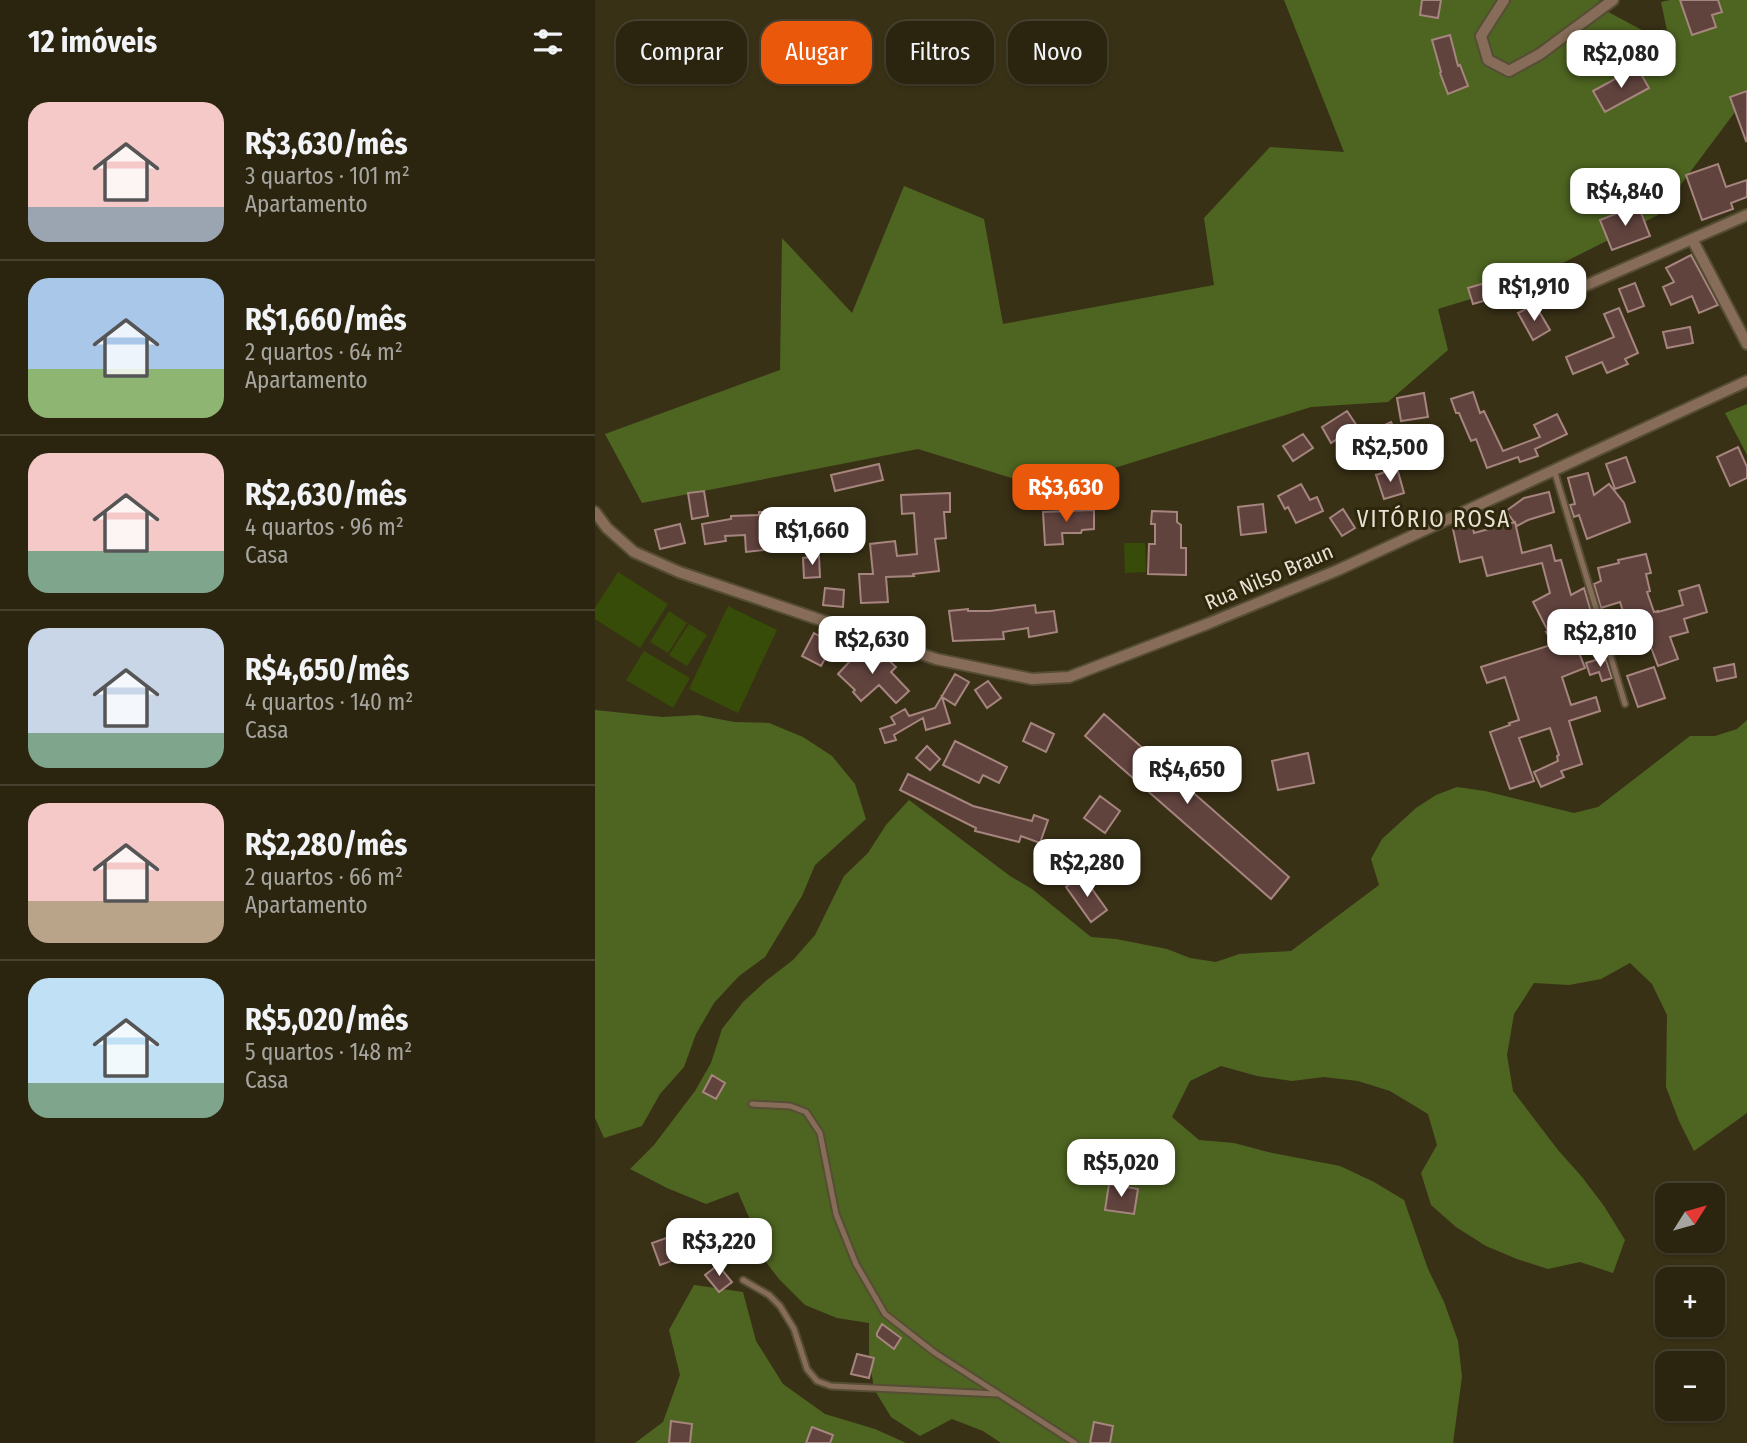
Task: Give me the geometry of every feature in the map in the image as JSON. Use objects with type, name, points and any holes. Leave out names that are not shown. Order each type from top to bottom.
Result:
[{"type":"street","points":[[1504,0],[1481,36],[1487,60],[1509,71],[1540,54],[1613,0]]},
{"type":"street","points":[[1573,291],[1747,215]]},
{"type":"street","points":[[1692,239],[1747,344]]},
{"type":"street","name":"Rua Nilso Braun","points":[[595,512],[607,528],[634,552],[679,572],[936,659],[1032,679],[1069,677],[1338,570],[1747,381]]},
{"type":"lane","points":[[1554,470],[1625,704]]},
{"type":"lane","points":[[753,1104],[790,1106],[806,1112],[820,1133],[836,1214],[856,1264],[885,1314],[935,1353],[1075,1443]]},
{"type":"lane","points":[[743,1280],[769,1295],[780,1306],[794,1329],[807,1369],[817,1381],[831,1386],[999,1394]]},
{"type":"green space","points":[[1284,0],[1600,0],[1597,6],[1670,45],[1661,2],[1747,0],[1747,96],[1658,215],[1523,283],[1438,309],[1448,350],[1388,402],[1311,407],[1047,489],[918,449],[642,503],[605,434],[780,370],[782,238],[852,313],[904,186],[984,219],[1003,324],[1214,285],[1204,218],[1270,147],[1344,152]]},
{"type":"green space","points":[[1747,404],[1747,455],[1725,413]]},
{"type":"green space","points":[[1124,543],[1145,543],[1146,572],[1125,573]]},
{"type":"green space","points":[[618,572],[668,604],[640,648],[595,619],[595,608]]},
{"type":"green space","points":[[728,606],[777,630],[738,713],[689,689]]},
{"type":"green space","points":[[669,611],[687,623],[668,653],[650,642]]},
{"type":"green space","points":[[689,624],[707,635],[687,666],[669,655]]},
{"type":"green space","points":[[644,651],[690,678],[673,708],[626,680]]},
{"type":"green space","points":[[595,710],[662,717],[698,715],[734,722],[769,723],[803,737],[832,756],[855,784],[866,819],[815,865],[802,896],[765,957],[739,976],[714,1003],[696,1034],[684,1067],[660,1094],[642,1126],[604,1138],[595,1118]]},
{"type":"green space","points":[[1747,720],[1747,1113],[1694,1151],[1666,1087],[1667,1015],[1652,984],[1630,963],[1601,979],[1569,985],[1534,983],[1514,1014],[1507,1055],[1513,1091],[1604,1206],[1625,1240],[1613,1273],[1580,1262],[1548,1269],[1486,1246],[1456,1227],[1431,1205],[1421,1173],[1437,1145],[1428,1114],[1390,1091],[1358,1081],[1324,1077],[1292,1081],[1257,1076],[1221,1066],[1190,1081],[1172,1117],[1199,1140],[1234,1143],[1340,1166],[1404,1200],[1428,1269],[1458,1341],[1462,1377],[1453,1443],[1001,1443],[983,1431],[952,1419],[920,1436],[891,1417],[874,1389],[869,1356],[869,1323],[837,1318],[805,1305],[779,1279],[759,1253],[751,1222],[738,1192],[706,1204],[630,1169],[654,1145],[695,1091],[711,1063],[722,1029],[743,1002],[793,960],[815,935],[844,876],[868,853],[886,825],[909,800],[1010,876],[1032,889],[1091,937],[1167,949],[1190,958],[1216,962],[1239,954],[1291,951],[1379,885],[1371,859],[1382,839],[1416,808],[1436,795],[1457,787],[1485,791],[1574,813],[1598,807],[1690,736],[1715,736],[1737,729]]},
{"type":"green space","points":[[694,1285],[743,1292],[756,1341],[783,1384],[825,1414],[875,1429],[906,1443],[635,1443],[663,1422],[680,1375],[669,1330]]},
{"type":"building","points":[[1422,0],[1441,0],[1438,18],[1420,15]]},
{"type":"building","points":[[1680,0],[1718,0],[1722,12],[1712,15],[1716,27],[1692,35]]},
{"type":"building","points":[[1450,35],[1458,66],[1460,65],[1468,86],[1448,94],[1432,40]]},
{"type":"building","points":[[1637,67],[1649,88],[1605,112],[1593,91]]},
{"type":"building","points":[[1747,91],[1747,140],[1746,141],[1730,97]]},
{"type":"building","points":[[1718,164],[1726,187],[1747,180],[1747,197],[1731,203],[1733,209],[1702,220],[1686,175]]},
{"type":"building","points":[[1638,205],[1650,236],[1612,250],[1600,220]]},
{"type":"building","points":[[1691,255],[1718,305],[1699,313],[1692,296],[1671,305],[1663,287],[1674,282],[1666,268]]},
{"type":"building","points":[[1485,283],[1490,299],[1473,304],[1468,288]]},
{"type":"building","points":[[1635,283],[1644,306],[1628,312],[1619,289]]},
{"type":"building","points":[[1530,307],[1535,315],[1540,313],[1550,330],[1533,340],[1518,313]]},
{"type":"building","points":[[1619,308],[1638,353],[1625,359],[1628,364],[1607,373],[1602,362],[1573,374],[1566,357],[1614,337],[1604,314]]},
{"type":"building","points":[[1690,327],[1693,343],[1667,348],[1663,332]]},
{"type":"building","points":[[1473,392],[1480,413],[1484,411],[1503,451],[1540,437],[1534,425],[1557,414],[1567,434],[1535,449],[1538,456],[1520,462],[1518,457],[1487,468],[1476,439],[1471,441],[1451,399]]},
{"type":"building","points":[[1424,393],[1428,417],[1401,421],[1397,398]]},
{"type":"building","points":[[1347,411],[1357,426],[1331,443],[1322,427]]},
{"type":"building","points":[[1391,422],[1401,443],[1385,450],[1376,429]]},
{"type":"building","points":[[1303,434],[1313,448],[1293,461],[1283,446]]},
{"type":"building","points":[[1738,447],[1747,467],[1747,478],[1730,486],[1717,457]]},
{"type":"building","points":[[1626,457],[1635,482],[1615,489],[1606,464]]},
{"type":"building","points":[[879,464],[883,480],[835,491],[831,475]]},
{"type":"building","points":[[1397,468],[1404,493],[1384,499],[1376,475]]},
{"type":"building","points":[[1588,473],[1594,495],[1609,484],[1624,503],[1630,522],[1587,539],[1579,515],[1574,517],[1570,505],[1575,504],[1568,478]]},
{"type":"building","points":[[1301,484],[1310,500],[1317,497],[1323,511],[1296,523],[1288,507],[1285,509],[1278,496]]},
{"type":"building","points":[[704,491],[708,516],[692,519],[688,493]]},
{"type":"building","points":[[1549,492],[1554,512],[1517,526],[1506,511],[1524,498]]},
{"type":"building","points":[[950,493],[950,512],[944,512],[946,538],[935,539],[939,571],[913,574],[914,576],[886,577],[888,602],[861,603],[859,574],[873,574],[870,544],[895,541],[897,556],[917,554],[914,513],[902,514],[901,495]]},
{"type":"building","points":[[1263,504],[1266,532],[1241,535],[1238,507]]},
{"type":"building","points":[[1343,509],[1355,528],[1342,536],[1330,518]]},
{"type":"building","points":[[1094,510],[1094,529],[1082,530],[1081,533],[1062,533],[1063,544],[1045,545],[1043,512]]},
{"type":"building","points":[[1152,511],[1177,512],[1177,522],[1181,525],[1181,548],[1186,548],[1186,575],[1148,574],[1149,544],[1155,544],[1155,524],[1151,524]]},
{"type":"building","points":[[759,512],[774,512],[773,530],[790,528],[792,547],[746,552],[745,535],[725,536],[726,541],[705,544],[702,524],[731,519],[731,516],[759,515]]},
{"type":"building","points":[[1515,522],[1522,553],[1551,545],[1555,561],[1561,560],[1571,595],[1584,588],[1596,636],[1575,642],[1585,668],[1562,677],[1571,705],[1596,697],[1600,711],[1569,721],[1582,764],[1561,771],[1564,777],[1541,787],[1534,772],[1558,761],[1559,755],[1550,728],[1519,738],[1534,781],[1510,789],[1490,732],[1519,720],[1505,677],[1487,683],[1481,667],[1554,644],[1533,602],[1550,593],[1542,563],[1487,576],[1482,557],[1460,562],[1453,529],[1472,525],[1474,533]]},
{"type":"building","points":[[680,524],[685,543],[660,549],[655,530]]},
{"type":"building","points":[[1646,554],[1651,573],[1646,574],[1650,591],[1647,592],[1654,612],[1683,605],[1679,591],[1699,585],[1707,612],[1684,619],[1688,632],[1670,637],[1678,659],[1658,666],[1646,634],[1632,639],[1620,602],[1601,608],[1594,584],[1601,581],[1598,568]]},
{"type":"building","points":[[819,556],[820,577],[804,578],[803,558]]},
{"type":"building","points":[[825,588],[844,590],[843,607],[823,605]]},
{"type":"building","points":[[1035,605],[1036,613],[1054,611],[1057,632],[1029,637],[1028,628],[1003,632],[1004,639],[953,641],[949,611],[990,611]]},
{"type":"building","points":[[814,633],[833,644],[821,666],[802,656]]},
{"type":"building","points":[[864,646],[881,662],[885,657],[896,667],[891,672],[909,691],[896,703],[879,685],[861,701],[853,692],[855,690],[838,674]]},
{"type":"building","points":[[1602,658],[1603,661],[1606,660],[1612,678],[1602,681],[1599,672],[1590,675],[1586,663]]},
{"type":"building","points":[[1734,664],[1736,677],[1717,681],[1714,668]]},
{"type":"building","points":[[1654,667],[1665,698],[1638,707],[1627,676]]},
{"type":"building","points":[[955,674],[969,682],[955,705],[942,697],[950,723],[926,730],[923,718],[894,735],[896,740],[885,743],[880,729],[895,724],[891,717],[905,709],[909,716],[935,708]]},
{"type":"building","points":[[988,681],[1001,698],[987,708],[975,690]]},
{"type":"building","points":[[1104,714],[1289,877],[1271,899],[1085,736]]},
{"type":"building","points":[[1031,723],[1054,734],[1046,752],[1023,741]]},
{"type":"building","points":[[955,741],[1007,767],[999,783],[983,775],[979,783],[943,765]]},
{"type":"building","points":[[927,746],[940,759],[930,770],[916,758]]},
{"type":"building","points":[[1308,753],[1314,783],[1278,790],[1272,761]]},
{"type":"building","points":[[908,774],[973,806],[1032,821],[1034,815],[1048,820],[1040,843],[1021,836],[1019,842],[975,831],[976,828],[900,790]]},
{"type":"building","points":[[1100,796],[1120,811],[1105,833],[1084,818]]},
{"type":"building","points":[[1082,875],[1107,910],[1091,922],[1066,887]]},
{"type":"building","points":[[712,1075],[725,1083],[716,1099],[703,1092]]},
{"type":"building","points":[[1109,1184],[1138,1189],[1134,1214],[1105,1210]]},
{"type":"building","points":[[672,1236],[680,1258],[660,1265],[652,1243]]},
{"type":"building","points":[[718,1265],[732,1282],[719,1292],[705,1275]]},
{"type":"building","points":[[882,1324],[901,1338],[894,1349],[877,1336]]},
{"type":"building","points":[[857,1354],[874,1358],[869,1378],[851,1374]]},
{"type":"building","points":[[671,1421],[692,1424],[690,1443],[669,1443]]},
{"type":"building","points":[[1094,1422],[1113,1426],[1110,1443],[1090,1443]]},
{"type":"building","points":[[812,1427],[833,1435],[830,1443],[806,1443]]},
{"type":"district","name":"VITÓRIO ROSA","points":[[1434,519]]}]
